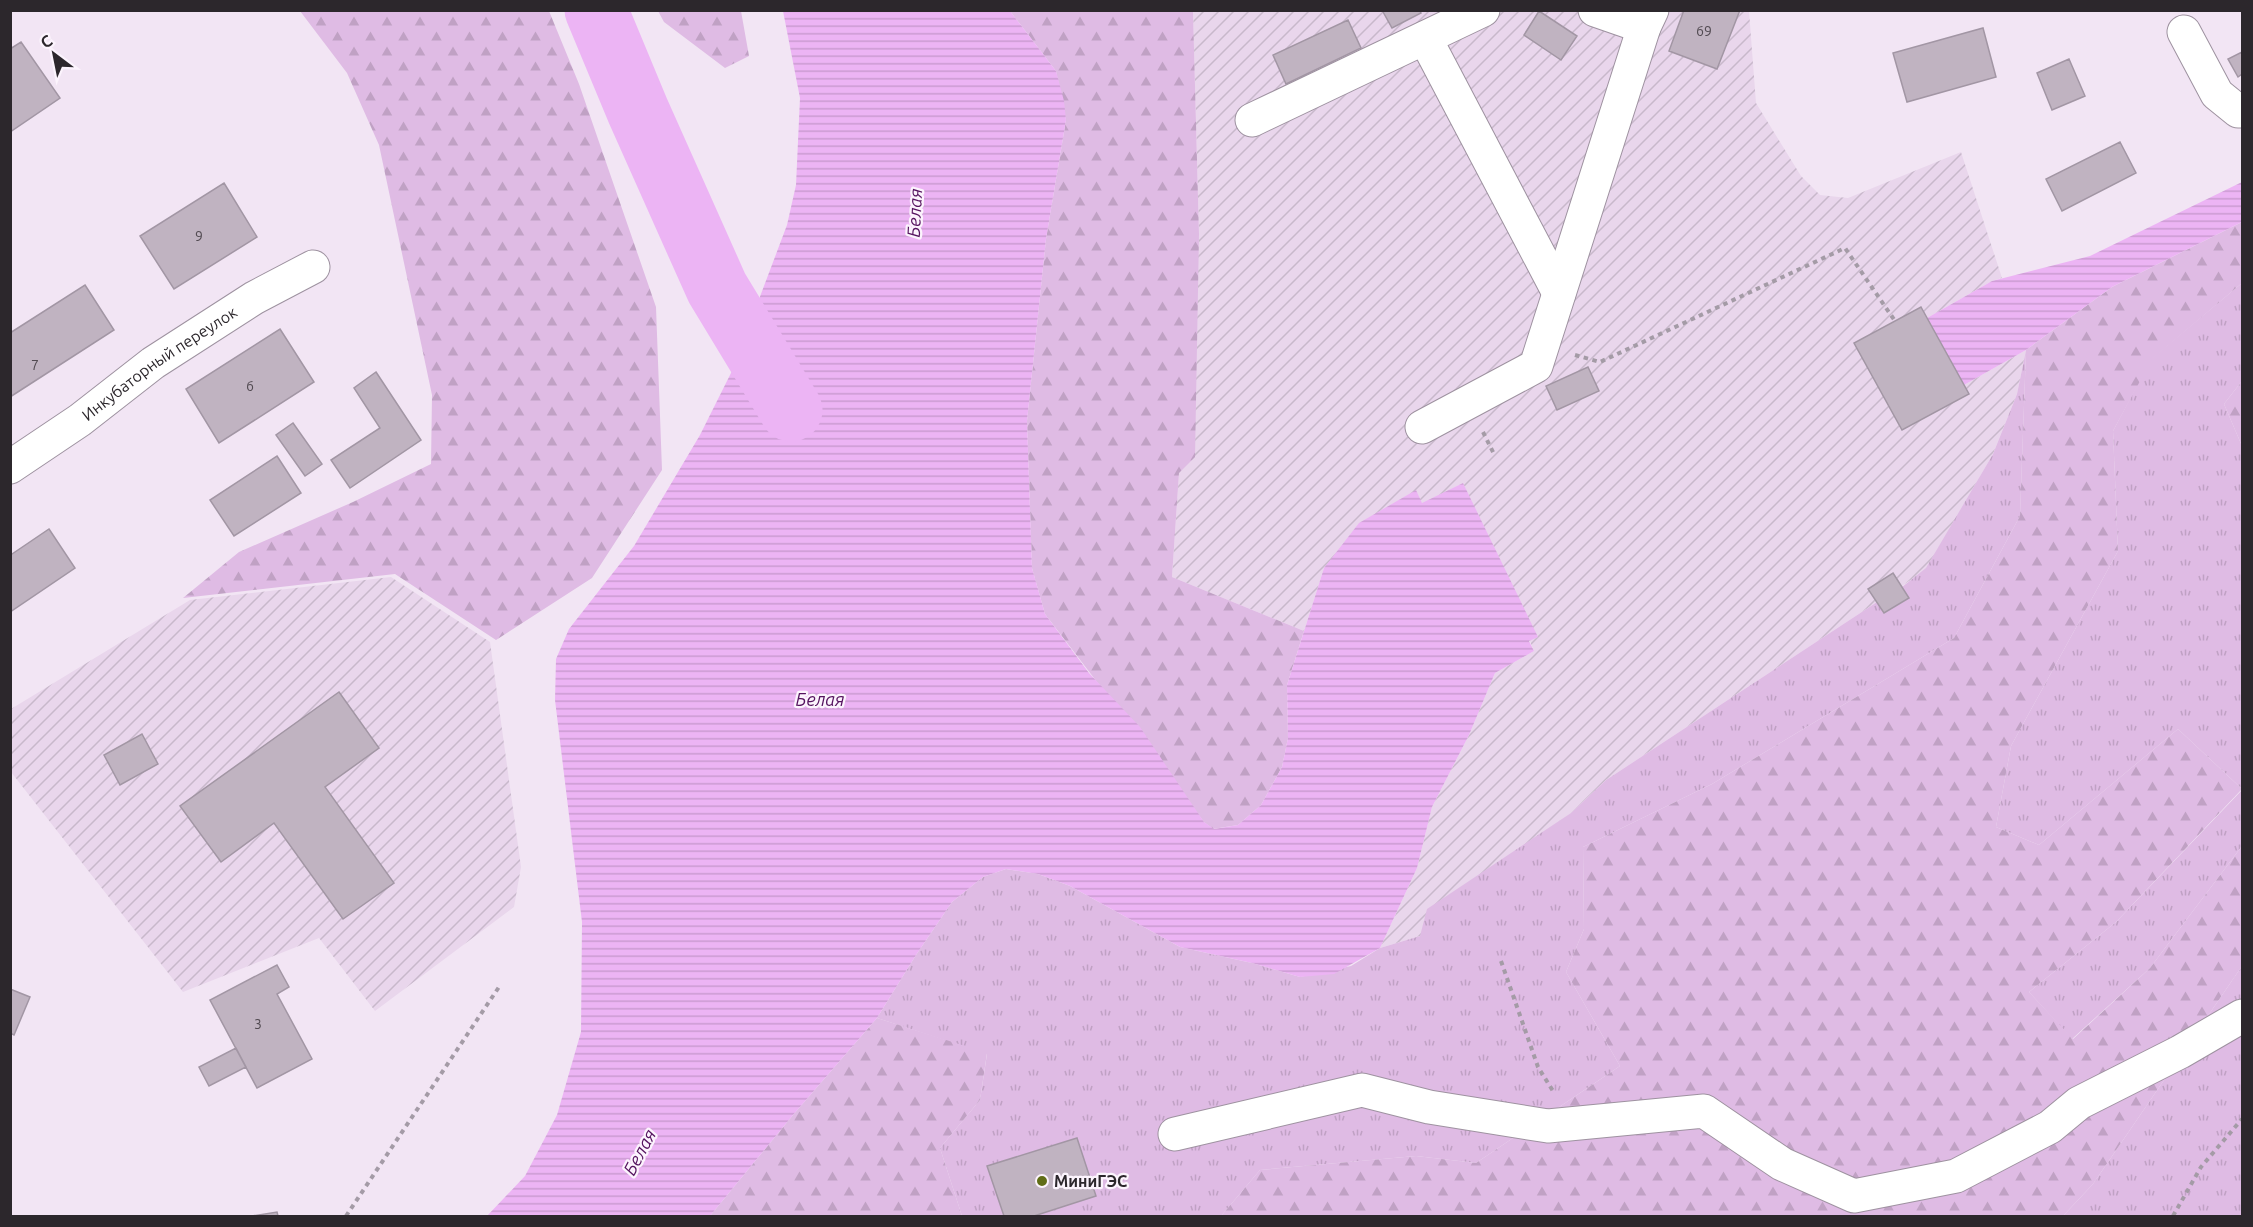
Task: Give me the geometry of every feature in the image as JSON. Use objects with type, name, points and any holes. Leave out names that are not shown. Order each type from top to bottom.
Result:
[{"type":"street","points":[[1252,120],[1483,10]]},
{"type":"street","points":[[1422,427],[1536,366],[1648,19],[1595,10]]},
{"type":"street","points":[[2184,32],[2217,94],[2238,111],[2242,111]]},
{"type":"street","points":[[1425,38],[1560,293]]},
{"type":"street","name":"Инкубаторный переулок","points":[[10,467],[80,420],[153,363],[254,298],[313,267]]},
{"type":"street","points":[[1174,1134],[1362,1090],[1429,1107],[1548,1126],[1704,1111],[1782,1164],[1854,1196],[1956,1176],[2050,1127],[2079,1103],[2180,1052],[2242,1016]]},
{"type":"path","points":[[1543,346],[1600,362],[1845,248],[1895,321]]},
{"type":"path","points":[[1501,961],[1538,1067],[1560,1103],[1587,1122]]},
{"type":"path","points":[[346,1216],[501,984]]},
{"type":"path","points":[[2173,1216],[2201,1167],[2242,1119]]},
{"type":"shaded area","points":[[1193,11],[1749,11],[1756,103],[1801,176],[1820,195],[1848,198],[1961,152],[2002,278],[1992,281],[1927,318],[1964,385],[2026,350],[2017,394],[1993,454],[1926,569],[1902,586],[1909,598],[1884,613],[1877,602],[1606,780],[1571,813],[1420,936],[1380,948],[1417,868],[1432,807],[1469,735],[1495,673],[1534,651],[1463,483],[1422,504],[1416,491],[1324,568],[1304,631],[1172,577],[1199,234]]},
{"type":"shaded area","points":[[391,577],[490,642],[521,867],[514,907],[375,1011],[319,938],[183,992],[11,772],[11,709],[190,600]]},
{"type":"green space","points":[[300,11],[549,11],[579,84],[656,307],[662,470],[592,578],[496,640],[395,574],[183,598],[239,552],[353,502],[431,464],[432,395],[379,145],[347,73]]},
{"type":"green space","points":[[658,11],[741,11],[749,56],[725,68],[664,22]]},
{"type":"green space","points":[[1010,11],[1193,11],[1199,234],[1195,457],[1179,473],[1172,577],[1304,631],[1287,685],[1288,738],[1282,767],[1261,805],[1238,825],[1213,829],[1204,822],[1045,614],[1032,568],[1027,421],[1046,239],[1066,120],[1056,71]]},
{"type":"green space","points":[[2242,222],[2242,283],[2152,359],[2113,431],[2118,551],[2011,746],[1996,827],[2039,845],[2178,729],[2242,789],[2116,922],[2029,992],[2073,1039],[2150,968],[2242,846],[2242,966],[2093,1184],[2063,1216],[1221,1216],[1260,1170],[1416,1156],[1476,1163],[1620,1066],[1566,972],[1584,929],[1583,847],[1712,784],[1954,638],[2020,516],[2026,350],[2112,287]]},
{"type":"green space","points":[[2242,283],[2242,381],[2224,404],[2242,446],[2242,789],[2178,729],[2039,845],[1996,827],[2011,746],[2118,551],[2113,431],[2151,359]]},
{"type":"green space","points":[[2026,350],[2020,516],[1954,638],[1712,784],[1583,847],[1584,929],[1566,972],[1620,1066],[1476,1163],[1416,1156],[1260,1170],[1221,1216],[962,1216],[940,1148],[980,1100],[987,1054],[877,1018],[952,902],[983,877],[1006,869],[1038,874],[1070,886],[1180,947],[1252,963],[1300,977],[1351,966],[1380,948],[1420,936],[1427,909],[1571,813],[1606,780],[1877,602],[1884,613],[1909,598],[1902,587],[1926,568],[1993,454],[2017,394]]},
{"type":"green space","points":[[2242,381],[2242,446],[2224,404]]},
{"type":"green space","points":[[2242,790],[2242,846],[2150,968],[2072,1039],[2029,992],[2116,922]]},
{"type":"green space","points":[[2242,966],[2242,1216],[2063,1216],[2093,1184]]},
{"type":"green space","points":[[877,1018],[987,1053],[980,1100],[940,1148],[962,1216],[710,1216],[793,1115]]},
{"type":"water","name":"Белая","points":[[783,11],[1010,11],[1056,71],[1064,101],[1066,120],[1046,239],[1027,421],[1032,568],[1045,614],[1089,673],[1140,727],[1204,822],[1214,829],[1238,825],[1261,805],[1282,767],[1288,738],[1287,685],[1324,568],[1359,523],[1416,490],[1422,503],[1463,483],[1538,637],[1529,641],[1534,651],[1495,673],[1469,735],[1432,807],[1417,868],[1380,948],[1334,974],[1300,977],[1252,963],[1180,947],[1070,886],[1038,874],[1006,869],[983,877],[952,902],[877,1018],[710,1216],[487,1216],[525,1176],[557,1115],[581,1032],[582,922],[555,700],[556,659],[569,629],[634,546],[700,435],[732,371],[787,225],[796,185],[800,98]]},
{"type":"water","points":[[2242,182],[2242,222],[2112,287],[2026,350],[1964,385],[1927,318],[1992,281],[2090,256]]},
{"type":"building","points":[[1382,10],[1419,10],[1421,13],[1392,28]]},
{"type":"building","points":[[1684,10],[1740,10],[1717,69],[1669,51]]},
{"type":"building","points":[[1539,11],[1577,36],[1561,60],[1524,35]]},
{"type":"building","points":[[1348,20],[1361,48],[1286,84],[1273,55]]},
{"type":"building","points":[[1983,28],[1996,77],[1907,102],[1893,53]]},
{"type":"building","points":[[21,42],[60,98],[10,132],[10,49]]},
{"type":"building","points":[[2242,52],[2242,74],[2238,77],[2228,59]]},
{"type":"building","points":[[2069,59],[2085,96],[2052,110],[2037,73]]},
{"type":"building","points":[[2120,142],[2136,173],[2062,211],[2046,179]]},
{"type":"building","points":[[224,183],[257,237],[174,289],[140,236]]},
{"type":"building","points":[[85,285],[114,330],[10,397],[10,333]]},
{"type":"building","points":[[1921,307],[1969,394],[1902,430],[1854,343]]},
{"type":"building","points":[[280,329],[314,382],[219,443],[186,389]]},
{"type":"building","points":[[1588,367],[1599,391],[1557,410],[1546,386]]},
{"type":"building","points":[[376,372],[421,440],[350,488],[331,460],[380,428],[354,388]]},
{"type":"building","points":[[293,423],[322,464],[305,476],[276,435]]},
{"type":"building","points":[[277,456],[301,493],[234,536],[210,500]]},
{"type":"building","points":[[49,529],[75,568],[10,612],[10,551],[12,554]]},
{"type":"building","points":[[1893,573],[1909,598],[1884,613],[1868,589]]},
{"type":"building","points":[[339,692],[379,748],[325,787],[394,883],[343,919],[274,823],[221,862],[180,806]]},
{"type":"building","points":[[142,734],[158,764],[120,785],[104,755]]},
{"type":"building","points":[[277,965],[289,987],[277,994],[312,1059],[257,1088],[210,1000]]},
{"type":"building","points":[[10,989],[30,997],[14,1035],[10,1033]]},
{"type":"building","points":[[236,1048],[246,1067],[209,1086],[199,1067]]},
{"type":"building","name":"МиниГЭС","points":[[1077,1138],[1096,1196],[1034,1216],[1004,1216],[987,1166]]},
{"type":"building","points":[[277,1212],[278,1216],[252,1216]]},
{"type":"waterway","points":[[596,10],[717,288],[791,410]]},
{"type":"place","name":"МиниГЭС","points":[[1042,1181]]}]
